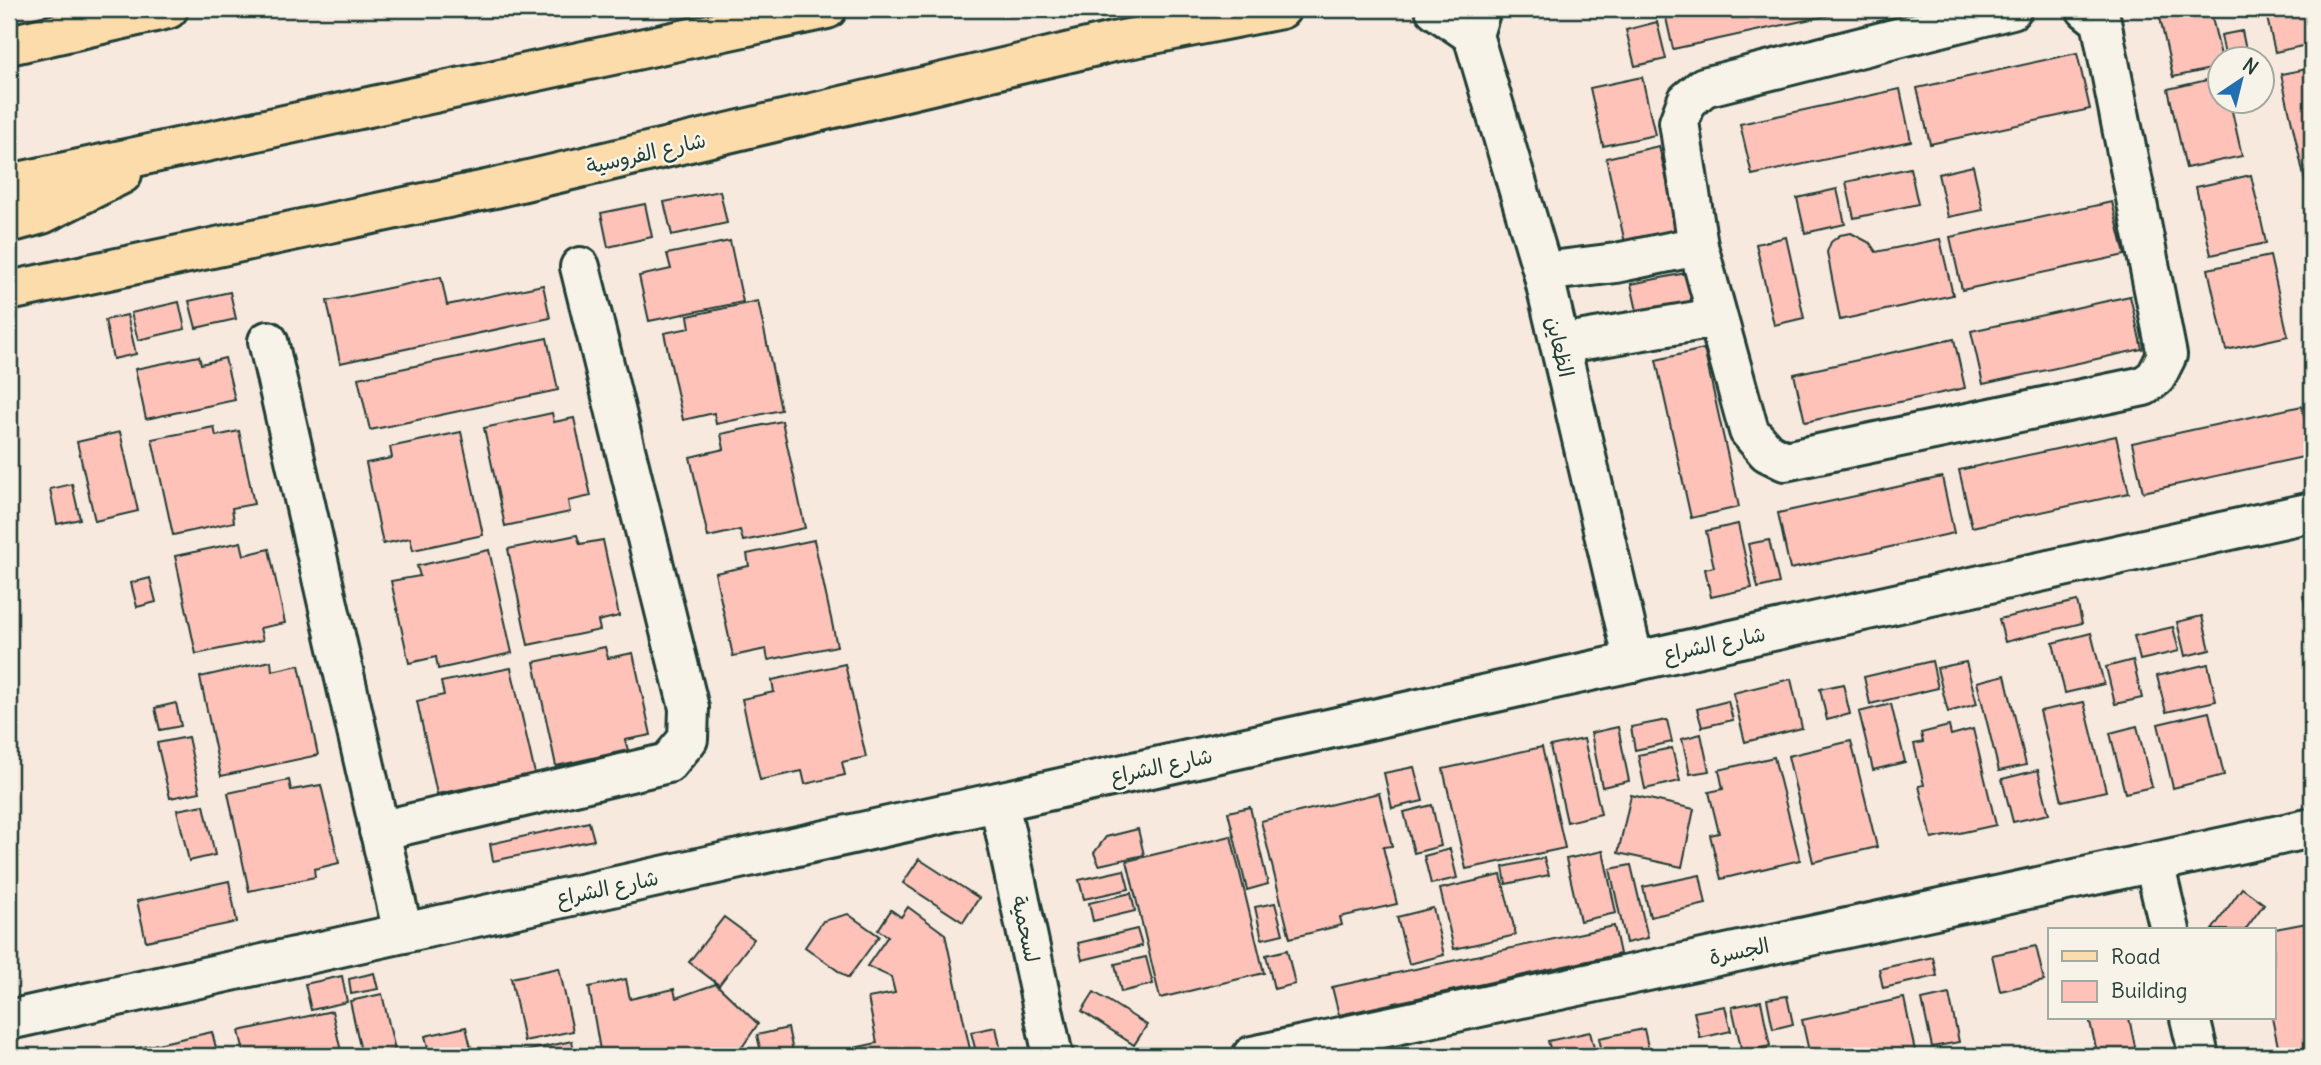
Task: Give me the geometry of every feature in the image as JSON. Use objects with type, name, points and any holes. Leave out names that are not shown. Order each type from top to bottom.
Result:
[{"type":"main road","points":[[9,45],[168,9]]},
{"type":"main road","points":[[9,184],[827,9]]},
{"type":"main road","name":"شارع الفروسية","points":[[9,291],[495,188],[1113,42],[1281,9]]},
{"type":"main road","points":[[9,223],[42,214],[171,149]]},
{"type":"street","name":"الظعاين","points":[[1435,9],[1477,22],[1543,272],[1634,662]]},
{"type":"street","points":[[2012,9],[1704,86],[1687,101],[1679,122],[1698,246],[1715,318],[1749,431],[1767,452],[1785,461],[2144,386],[2156,377],[2167,355],[2101,21],[2086,9]]},
{"type":"street","points":[[1543,272],[1616,264],[1698,246]]},
{"type":"street","points":[[379,831],[668,763],[688,739],[689,708],[580,267]]},
{"type":"street","points":[[1560,344],[1715,318]]},
{"type":"street","points":[[268,341],[403,933]]},
{"type":"street","name":"شارع الشراع","points":[[9,1020],[2312,512]]},
{"type":"street","name":"لسحمية","points":[[999,802],[1053,1056]]},
{"type":"street","name":"الجسرة","points":[[1252,1056],[1327,1048],[2312,828]]},
{"type":"street","points":[[2154,863],[2169,928]]},
{"type":"street","points":[[2190,1020],[2199,1056]]},
{"type":"building","points":[[1664,9],[1828,9],[1830,15],[1673,49]]},
{"type":"building","points":[[2181,9],[2210,9],[2219,46],[2206,46],[2206,70],[2173,77],[2159,13]]},
{"type":"building","points":[[2265,9],[2312,9],[2312,44],[2276,52],[2276,46],[2274,46]]},
{"type":"building","points":[[1657,22],[1666,59],[1635,66],[1626,30]]},
{"type":"building","points":[[2242,31],[2245,46],[2223,46],[2221,35]]},
{"type":"building","points":[[2077,53],[2090,109],[1930,144],[1917,88]]},
{"type":"building","points":[[2312,68],[2312,212],[2281,74]]},
{"type":"building","points":[[1642,77],[1655,135],[1603,146],[1590,88]]},
{"type":"building","points":[[2206,80],[2206,116],[2233,116],[2242,156],[2186,168],[2168,89]]},
{"type":"building","points":[[1900,89],[1911,141],[1752,175],[1740,124]]},
{"type":"building","points":[[1659,146],[1678,231],[1625,243],[1606,158]]},
{"type":"building","points":[[1973,166],[1983,210],[1948,217],[1938,174]]},
{"type":"building","points":[[1910,168],[1918,204],[1854,218],[1846,182]]},
{"type":"building","points":[[2251,175],[2266,243],[2211,255],[2196,187]]},
{"type":"building","points":[[1837,189],[1845,224],[1805,233],[1797,198]]},
{"type":"building","points":[[720,191],[727,223],[672,235],[664,202]]},
{"type":"building","points":[[2112,202],[2125,255],[1962,290],[1950,237]]},
{"type":"building","points":[[645,204],[652,237],[608,247],[601,213]]},
{"type":"building","points":[[1851,233],[1870,243],[1876,252],[1940,239],[1953,295],[1840,320],[1827,252],[1831,242],[1840,235]]},
{"type":"building","points":[[1786,237],[1804,318],[1774,325],[1756,244]]},
{"type":"building","points":[[730,241],[743,302],[649,321],[639,276],[671,269],[667,254]]},
{"type":"building","points":[[2270,256],[2288,336],[2226,350],[2208,269]]},
{"type":"building","points":[[1691,272],[1700,307],[1639,320],[1631,284]]},
{"type":"building","points":[[441,277],[447,305],[543,285],[550,318],[340,363],[327,301]]},
{"type":"building","points":[[230,292],[236,319],[196,328],[189,301]]},
{"type":"building","points":[[2130,296],[2142,349],[1983,384],[1971,331]]},
{"type":"building","points":[[758,301],[781,410],[716,424],[714,413],[683,420],[664,333],[690,328],[688,316]]},
{"type":"building","points":[[179,302],[185,329],[138,340],[131,313]]},
{"type":"building","points":[[127,315],[136,354],[113,359],[105,320]]},
{"type":"building","points":[[547,338],[558,390],[370,430],[358,378]]},
{"type":"building","points":[[1954,339],[1965,388],[1805,422],[1794,374]]},
{"type":"building","points":[[1704,349],[1739,507],[1691,518],[1656,360]]},
{"type":"building","points":[[199,356],[201,364],[225,358],[235,400],[146,419],[135,369]]},
{"type":"building","points":[[2302,406],[2312,455],[2143,492],[2132,443]]},
{"type":"building","points":[[552,413],[554,422],[574,418],[591,496],[568,501],[570,512],[505,526],[484,428]]},
{"type":"building","points":[[782,421],[805,528],[743,541],[740,530],[708,537],[690,457],[724,449],[721,434]]},
{"type":"building","points":[[214,427],[216,436],[239,431],[254,504],[232,508],[234,522],[173,535],[152,439]]},
{"type":"building","points":[[120,432],[138,511],[95,521],[77,442]]},
{"type":"building","points":[[461,432],[483,535],[413,550],[410,538],[383,544],[366,463],[392,458],[390,447]]},
{"type":"building","points":[[2116,436],[2129,493],[1972,527],[1959,470]]},
{"type":"building","points":[[1942,477],[1954,533],[1790,569],[1778,513]]},
{"type":"building","points":[[72,484],[80,519],[57,524],[50,489]]},
{"type":"building","points":[[1738,524],[1752,588],[1711,597],[1705,569],[1714,567],[1706,531]]},
{"type":"building","points":[[577,535],[580,544],[603,540],[619,616],[598,621],[600,630],[528,645],[508,549]]},
{"type":"building","points":[[814,540],[837,646],[768,660],[766,649],[733,656],[715,573],[749,566],[747,554]]},
{"type":"building","points":[[1769,540],[1779,583],[1758,588],[1748,544]]},
{"type":"building","points":[[241,542],[244,555],[269,549],[285,623],[260,628],[263,640],[196,654],[175,556]]},
{"type":"building","points":[[489,550],[512,653],[438,669],[436,657],[409,663],[391,581],[420,576],[417,566]]},
{"type":"building","points":[[150,578],[156,602],[137,607],[131,583]]},
{"type":"building","points":[[2312,594],[2312,633],[2303,596]]},
{"type":"building","points":[[2077,601],[2082,623],[2005,642],[1999,619]]},
{"type":"building","points":[[2202,616],[2210,650],[2185,656],[2177,622]]},
{"type":"building","points":[[2173,627],[2179,651],[2140,660],[2134,636]]},
{"type":"building","points":[[2091,633],[2104,684],[2065,693],[2053,643]]},
{"type":"building","points":[[605,647],[608,658],[633,653],[651,735],[625,740],[628,750],[556,766],[534,662]]},
{"type":"building","points":[[2133,660],[2142,698],[2115,704],[2106,667]]},
{"type":"building","points":[[271,661],[272,671],[299,665],[318,755],[221,776],[200,677]]},
{"type":"building","points":[[1932,661],[1938,688],[1870,704],[1864,677]]},
{"type":"building","points":[[1966,662],[1977,704],[1948,712],[1937,668]]},
{"type":"building","points":[[845,664],[866,757],[842,762],[845,775],[805,784],[802,771],[760,780],[742,699],[774,692],[772,680]]},
{"type":"building","points":[[2208,664],[2216,701],[2166,712],[2157,676]]},
{"type":"building","points":[[511,668],[535,774],[437,794],[417,701],[444,695],[441,682]]},
{"type":"building","points":[[2005,675],[2026,765],[1999,771],[1977,682]]},
{"type":"building","points":[[1791,679],[1802,728],[1745,742],[1733,693]]},
{"type":"building","points":[[1843,684],[1850,714],[1827,720],[1820,689]]},
{"type":"building","points":[[1728,701],[1733,720],[1702,727],[1697,709]]},
{"type":"building","points":[[2084,702],[2106,791],[2062,801],[2040,711]]},
{"type":"building","points":[[176,703],[181,726],[160,730],[155,708]]},
{"type":"building","points":[[1891,704],[1905,762],[1873,770],[1859,712]]},
{"type":"building","points":[[2209,712],[2224,775],[2173,788],[2158,724]]},
{"type":"building","points":[[1667,720],[1672,742],[1635,750],[1631,727]]},
{"type":"building","points":[[1949,726],[1951,735],[1973,729],[1996,825],[1932,839],[1919,786],[1924,785],[1914,744],[1923,742],[1921,733]]},
{"type":"building","points":[[2137,726],[2152,787],[2125,793],[2110,733]]},
{"type":"building","points":[[1618,727],[1629,781],[1602,787],[1591,733]]},
{"type":"building","points":[[1701,734],[1709,771],[1690,774],[1682,739]]},
{"type":"building","points":[[188,737],[200,792],[170,798],[157,743]]},
{"type":"building","points":[[1584,739],[1601,814],[1567,822],[1550,746]]},
{"type":"building","points":[[1851,741],[1877,847],[1813,862],[1788,756]]},
{"type":"building","points":[[1542,747],[1565,848],[1466,869],[1443,769]]},
{"type":"building","points":[[1672,748],[1680,781],[1645,789],[1638,755]]},
{"type":"building","points":[[1774,757],[1800,860],[1721,879],[1710,835],[1719,833],[1709,792],[1723,789],[1719,770]]},
{"type":"building","points":[[1414,767],[1423,801],[1392,808],[1384,773]]},
{"type":"building","points":[[2038,770],[2049,814],[2013,822],[2002,779]]},
{"type":"building","points":[[289,780],[291,790],[321,785],[339,863],[314,869],[315,877],[249,891],[228,793]]},
{"type":"building","points":[[1379,793],[1392,846],[1383,847],[1397,904],[1340,917],[1342,925],[1290,938],[1261,821]]},
{"type":"building","points":[[1631,795],[1694,809],[1682,867],[1618,853]]},
{"type":"building","points":[[204,805],[215,855],[189,861],[177,810]]},
{"type":"building","points":[[1432,805],[1441,846],[1414,853],[1404,812]]},
{"type":"building","points":[[1250,807],[1268,884],[1247,890],[1228,812]]},
{"type":"building","points":[[589,822],[594,840],[493,861],[490,844]]},
{"type":"building","points":[[1138,829],[1144,855],[1099,865],[1094,853],[1106,837]]},
{"type":"building","points":[[1231,836],[1264,973],[1160,998],[1127,861]]},
{"type":"building","points":[[1450,849],[1457,878],[1431,884],[1424,856]]},
{"type":"building","points":[[1603,851],[1616,913],[1580,921],[1566,859]]},
{"type":"building","points":[[1544,858],[1549,875],[1506,884],[1503,867]]},
{"type":"building","points":[[919,859],[979,898],[963,922],[903,883]]},
{"type":"building","points":[[1631,865],[1648,938],[1626,943],[1610,869]]},
{"type":"building","points":[[1124,870],[1129,889],[1084,899],[1079,880]]},
{"type":"building","points":[[1501,875],[1516,935],[1454,949],[1440,889]]},
{"type":"building","points":[[1700,875],[1706,904],[1650,917],[1643,887]]},
{"type":"building","points":[[229,881],[237,922],[146,941],[137,901]]},
{"type":"building","points":[[2242,888],[2264,904],[2246,928],[2213,928]]},
{"type":"building","points":[[1131,893],[1135,911],[1093,921],[1089,903]]},
{"type":"building","points":[[1275,903],[1283,934],[1262,939],[1255,907]]},
{"type":"building","points":[[908,907],[945,934],[971,1054],[856,1056],[854,1048],[877,1043],[868,998],[895,993],[891,977],[867,966],[888,936],[878,930],[891,910],[901,917]]},
{"type":"building","points":[[1433,908],[1444,955],[1409,964],[1397,917]]},
{"type":"building","points":[[848,914],[879,936],[848,978],[805,947],[823,921]]},
{"type":"building","points":[[724,917],[754,939],[719,985],[689,962]]},
{"type":"building","points":[[2312,922],[2312,1056],[2280,1056],[2272,1020],[2276,1020],[2276,929]]},
{"type":"building","points":[[1614,926],[1620,954],[1339,1015],[1332,987]]},
{"type":"building","points":[[1137,929],[1142,946],[1082,960],[1078,943]]},
{"type":"building","points":[[2036,946],[2044,981],[2000,991],[1992,955]]},
{"type":"building","points":[[1287,950],[1295,984],[1274,989],[1266,955]]},
{"type":"building","points":[[1146,957],[1153,984],[1121,992],[1115,964]]},
{"type":"building","points":[[1933,957],[1937,976],[1883,988],[1879,969]]},
{"type":"building","points":[[559,968],[573,1031],[524,1041],[511,978]]},
{"type":"building","points":[[374,973],[378,989],[351,994],[349,979]]},
{"type":"building","points":[[342,976],[347,1002],[311,1010],[305,984]]},
{"type":"building","points":[[626,979],[630,999],[674,989],[676,998],[716,984],[758,1024],[736,1056],[601,1056],[589,987]]},
{"type":"building","points":[[1094,992],[1147,1025],[1134,1045],[1082,1011]]},
{"type":"building","points":[[382,994],[395,1050],[362,1056],[350,1001]]},
{"type":"building","points":[[1949,994],[1959,1042],[1932,1047],[1922,1000]]},
{"type":"building","points":[[1787,996],[1793,1024],[1773,1029],[1767,999]]},
{"type":"building","points":[[1904,998],[1916,1056],[1810,1056],[1802,1020]]},
{"type":"building","points":[[1761,1001],[1770,1046],[1742,1052],[1732,1007]]},
{"type":"building","points":[[1725,1006],[1731,1031],[1700,1038],[1694,1012]]},
{"type":"building","points":[[332,1011],[342,1056],[245,1056],[239,1031]]},
{"type":"building","points":[[2089,1020],[2129,1020],[2137,1056],[2098,1056]]},
{"type":"building","points":[[466,1027],[473,1056],[430,1056],[425,1036]]},
{"type":"building","points":[[996,1027],[1002,1056],[977,1056],[971,1032]]},
{"type":"building","points":[[788,1028],[794,1056],[762,1056],[757,1035]]},
{"type":"building","points":[[1644,1029],[1650,1056],[1603,1056],[1599,1038]]},
{"type":"building","points":[[212,1032],[218,1056],[132,1056],[130,1050]]},
{"type":"building","points":[[1590,1032],[1596,1056],[1552,1056],[1548,1041]]},
{"type":"building","points":[[572,1041],[575,1056],[502,1056]]},
{"type":"building","points":[[1537,1049],[1539,1056],[1502,1056]]}]
